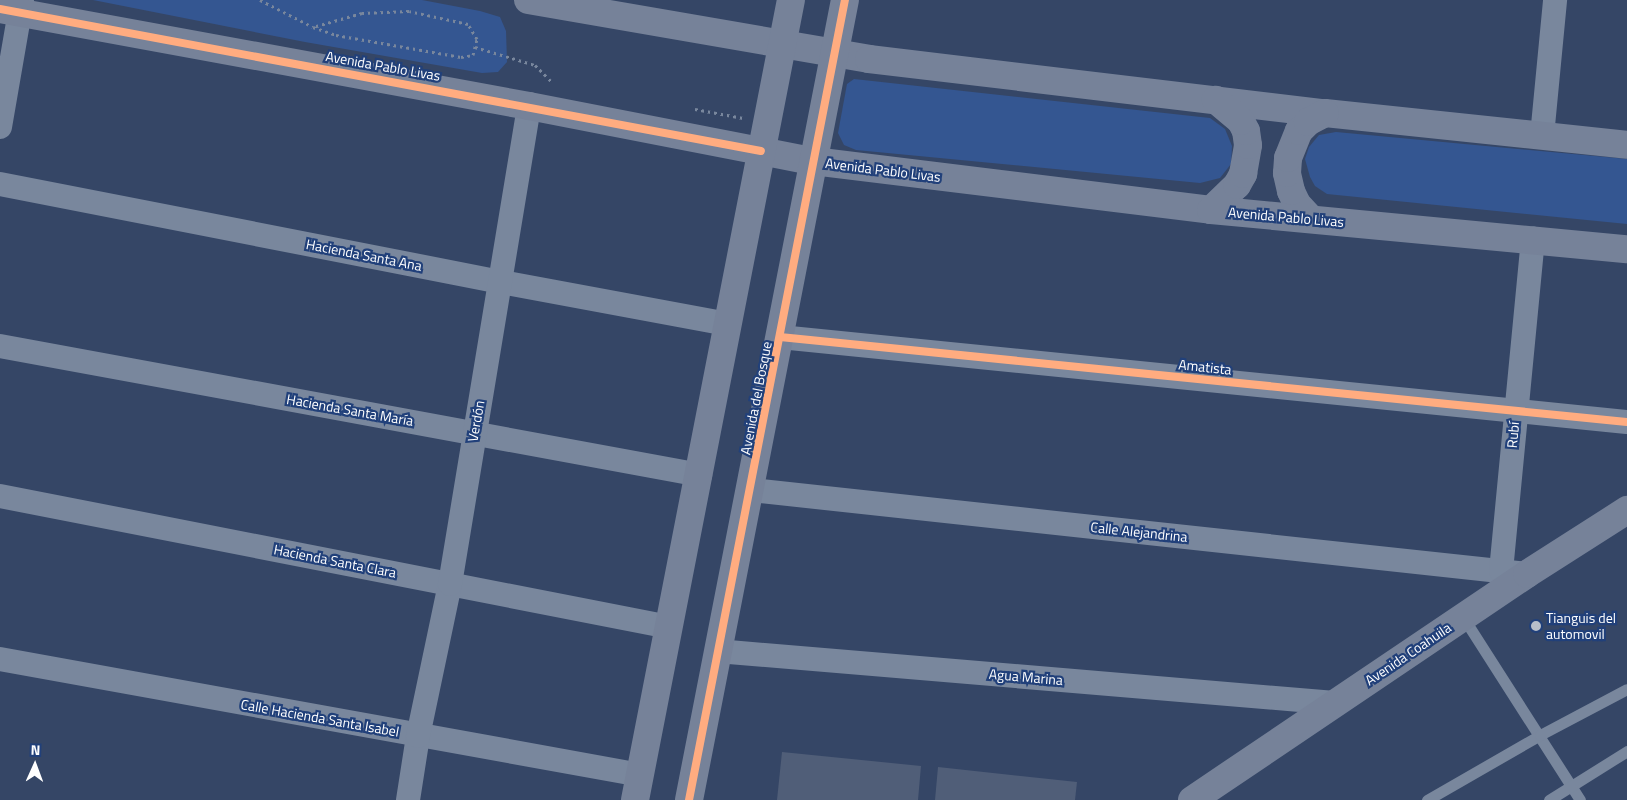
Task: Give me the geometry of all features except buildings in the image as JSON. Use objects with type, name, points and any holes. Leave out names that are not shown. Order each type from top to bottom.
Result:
[{"type":"main road","points":[[528,0],[782,45],[903,64],[1325,113],[1627,145]]},
{"type":"main road","points":[[638,787],[728,324],[750,148],[782,45],[791,0]]},
{"type":"main road","name":"Avenida del Bosque","points":[[689,800],[751,490],[845,0]]},
{"type":"main road","name":"Avenida Pablo Livas","points":[[14,7],[813,161],[1211,210],[1627,249]]},
{"type":"main road","points":[[1211,210],[1237,185],[1243,174],[1248,145],[1246,131],[1241,121],[1216,100]]},
{"type":"main road","points":[[1310,218],[1298,204],[1291,191],[1287,173],[1288,158],[1299,131],[1308,122],[1325,113]]},
{"type":"main road","name":"Avenida Coahuila","points":[[1192,800],[1463,617],[1514,572],[1627,510]]},
{"type":"street","points":[[1542,136],[1555,0]]},
{"type":"street","points":[[0,127],[14,7]]},
{"type":"street","name":"Verdón","points":[[408,800],[418,736],[450,584],[530,106]]},
{"type":"street","name":"Hacienda Santa Ana","points":[[0,184],[501,282],[728,324]]},
{"type":"street","name":"Rubí","points":[[1514,572],[1516,410],[1533,239]]},
{"type":"street","name":"Amatista","points":[[780,337],[1627,422]]},
{"type":"street","name":"Hacienda Santa María","points":[[0,346],[700,475]]},
{"type":"street","name":"Calle Alejandrina","points":[[751,490],[1514,572]]},
{"type":"street","name":"Hacienda Santa Clara","points":[[0,496],[669,627]]},
{"type":"street","name":"Agua Marina","points":[[718,651],[1335,703]]},
{"type":"street","name":"Calle Hacienda Santa Isabel","points":[[0,659],[418,736],[638,787]]},
{"type":"lane","points":[[1463,617],[1580,800]]},
{"type":"lane","points":[[1427,800],[1540,735],[1627,689]]},
{"type":"lane","points":[[1549,800],[1627,751]]},
{"type":"path","points":[[260,0],[312,27],[336,35],[460,57],[473,55],[477,39],[468,24],[409,11],[362,13],[312,27]]},
{"type":"path","points":[[475,47],[535,65],[550,82],[559,84]]},
{"type":"path","points":[[685,107],[744,118],[750,148]]},
{"type":"shaded area","points":[[93,0],[422,0],[480,11],[500,17],[506,31],[507,62],[498,72],[482,73],[305,42]]},
{"type":"shaded area","points":[[854,79],[1210,118],[1225,129],[1232,146],[1231,164],[1220,178],[1200,183],[856,150],[844,145],[838,133],[847,84]]},
{"type":"shaded area","points":[[1336,132],[1627,159],[1627,224],[1327,194],[1315,186],[1310,177],[1305,159],[1309,147],[1319,135]]},
{"type":"cycle path","points":[[689,800],[845,0]]},
{"type":"cycle path","points":[[0,9],[761,151]]},
{"type":"cycle path","points":[[780,337],[1627,422]]},
{"type":"place","name":"Tianguis del automovil","points":[[1536,626]]}]
